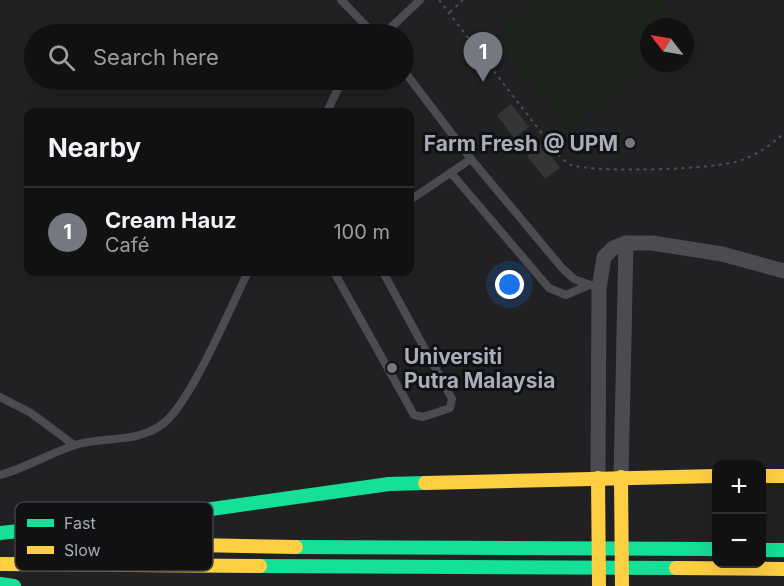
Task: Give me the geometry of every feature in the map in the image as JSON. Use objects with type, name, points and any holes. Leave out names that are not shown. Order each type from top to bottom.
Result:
[{"type":"main road","points":[[213,509],[389,484],[712,476]]},
{"type":"main road","points":[[766,476],[784,476]]},
{"type":"main road","points":[[621,477],[622,586]]},
{"type":"main road","points":[[598,478],[599,586]]},
{"type":"main road","points":[[0,533],[15,531]]},
{"type":"main road","points":[[0,541],[15,541]]},
{"type":"main road","points":[[213,544],[712,549]]},
{"type":"main road","points":[[766,550],[784,550]]},
{"type":"main road","points":[[0,564],[15,564]]},
{"type":"main road","points":[[213,565],[784,569]]},
{"type":"main road","points":[[0,584],[14,586]]},
{"type":"street","points":[[621,477],[626,243]]},
{"type":"street","points":[[598,478],[593,287],[604,257],[613,248],[626,243],[652,243],[722,254],[784,272]]},
{"type":"lane","points":[[341,0],[363,24]]},
{"type":"lane","points":[[395,24],[420,0]]},
{"type":"lane","points":[[414,84],[471,159],[562,268],[593,287]]},
{"type":"lane","points":[[329,108],[337,90]]},
{"type":"lane","points":[[414,197],[471,159]]},
{"type":"lane","points":[[451,173],[549,288],[566,295],[593,287]]},
{"type":"lane","points":[[0,475],[26,467],[74,445],[141,436],[164,423],[181,405],[246,276]]},
{"type":"lane","points":[[336,276],[414,415],[423,417],[450,408],[452,399],[385,276]]},
{"type":"lane","points":[[0,397],[31,413],[74,445]]},
{"type":"path","points":[[439,0],[557,153],[569,165],[602,170],[714,166],[740,161],[757,153],[784,133]]},
{"type":"path","points":[[450,12],[463,0]]},
{"type":"shaded area","name":"Universiti Putra Malaysia","points":[[0,0],[784,0],[784,586],[0,586]]},
{"type":"shaded area","points":[[536,0],[575,0],[581,6],[588,0],[660,0],[676,18],[640,18],[640,67],[570,130],[491,41]]},
{"type":"building","points":[[511,104],[529,127],[514,138],[497,115]]},
{"type":"building","points":[[542,144],[560,168],[545,179],[527,156]]},
{"type":"traffic: fast","points":[[213,509],[389,484],[425,483]]},
{"type":"traffic: fast","points":[[0,533],[15,531]]},
{"type":"traffic: fast","points":[[296,547],[712,549]]},
{"type":"traffic: fast","points":[[766,550],[784,550]]},
{"type":"traffic: fast","points":[[260,566],[676,568]]},
{"type":"traffic: fast","points":[[0,584],[14,586]]},
{"type":"traffic: slow","points":[[425,483],[712,476]]},
{"type":"traffic: slow","points":[[766,476],[784,476]]},
{"type":"traffic: slow","points":[[621,477],[622,586]]},
{"type":"traffic: slow","points":[[598,478],[599,586]]},
{"type":"traffic: slow","points":[[213,545],[296,547]]},
{"type":"traffic: slow","points":[[0,564],[15,564]]},
{"type":"traffic: slow","points":[[213,566],[260,566]]},
{"type":"traffic: slow","points":[[676,568],[784,569]]},
{"type":"place","name":"Cream Hauz","points":[[483,82]]},
{"type":"place","name":"Farm Fresh @ UPM","points":[[630,143]]},
{"type":"place","name":"Universiti Putra Malaysia","points":[[392,368]]}]
